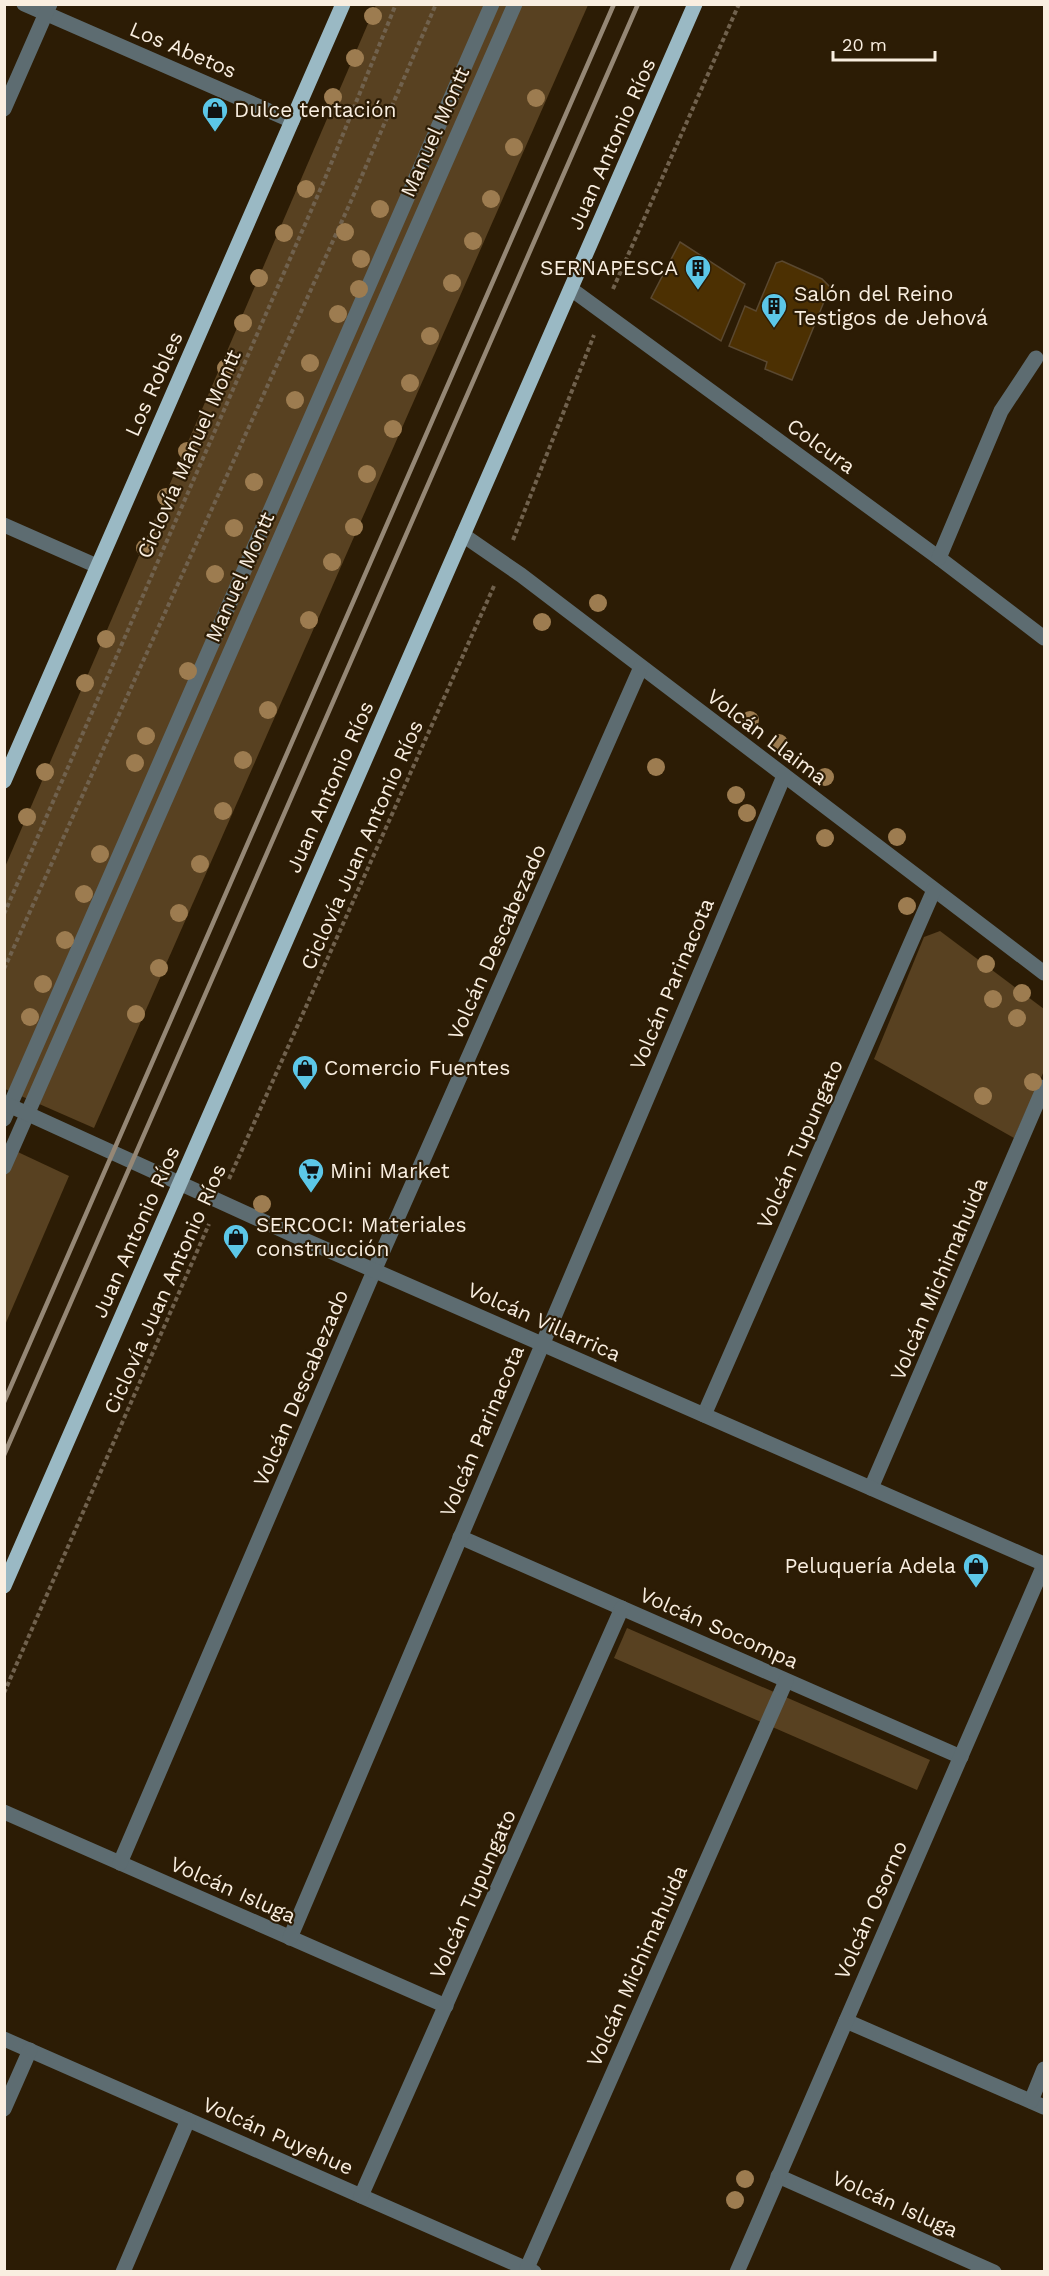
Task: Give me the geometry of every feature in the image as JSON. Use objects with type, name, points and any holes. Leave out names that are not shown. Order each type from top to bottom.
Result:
[{"type":"main road","name":"Los Robles","points":[[4,781],[343,4]]},
{"type":"main road","name":"Juan Antonio Ríos","points":[[4,1586],[695,4]]},
{"type":"street","name":"Los Abetos","points":[[24,4],[48,9],[292,121]]},
{"type":"street","name":"Manuel Montt","points":[[6,1109],[492,4]]},
{"type":"street","name":"Manuel Montt","points":[[4,1167],[515,4]]},
{"type":"street","points":[[4,109],[48,9]]},
{"type":"street","name":"Colcura","points":[[571,289],[939,558],[1044,638]]},
{"type":"street","points":[[939,558],[1001,411],[1036,358]]},
{"type":"street","points":[[4,525],[97,566]]},
{"type":"street","name":"Volcán Llaima","points":[[463,535],[504,563],[1044,973]]},
{"type":"street","name":"Volcán Descabezado","points":[[120,1863],[374,1271],[641,667]]},
{"type":"street","name":"Volcán Parinacota","points":[[290,1938],[784,776]]},
{"type":"street","name":"Volcán Tupungato","points":[[704,1415],[934,890]]},
{"type":"street","name":"Volcán Michimahuida","points":[[871,1488],[1044,1087]]},
{"type":"street","name":"Volcán Villarrica","points":[[6,1109],[28,1114],[374,1271],[1044,1565]]},
{"type":"street","name":"Volcán Socompa","points":[[460,1537],[961,1757]]},
{"type":"street","name":"Volcán Osorno","points":[[737,2271],[1044,1565]]},
{"type":"street","name":"Volcán Tupungato","points":[[361,2196],[622,1608]]},
{"type":"street","name":"Volcán Michimahuida","points":[[531,2270],[786,1681]]},
{"type":"street","name":"Volcán Isluga","points":[[4,1812],[446,2006]]},
{"type":"street","points":[[846,2021],[1038,2104],[1044,2069]]},
{"type":"street","name":"Volcán Puyehue","points":[[4,2039],[531,2270]]},
{"type":"street","points":[[4,2109],[30,2050]]},
{"type":"street","points":[[123,2271],[188,2120]]},
{"type":"street","name":"Volcán Isluga","points":[[778,2176],[994,2271]]},
{"type":"path","name":"Ciclovía Manuel Montt","points":[[4,914],[324,181],[396,4]]},
{"type":"path","points":[[4,969],[351,201],[436,4]]},
{"type":"path","name":"Ciclovía Juan Antonio Ríos","points":[[4,1694],[219,1202],[504,563],[603,313],[739,4]]},
{"type":"shaded area","points":[[376,5],[588,5],[94,1128],[5,1089],[5,867]]},
{"type":"shaded area","points":[[940,931],[1044,1009],[1044,1071],[1014,1138],[874,1059],[924,937]]},
{"type":"shaded area","points":[[5,1146],[69,1176],[5,1325]]},
{"type":"shaded area","points":[[627,1628],[930,1760],[917,1790],[614,1658]]},
{"type":"building","name":"SERNAPESCA","points":[[680,242],[745,284],[721,341],[651,298]]},
{"type":"building","name":"Salón del Reino Testigos de Jehová","points":[[782,261],[822,279],[830,287],[792,380],[765,369],[767,362],[729,346],[745,306],[756,311],[776,263]]},
{"type":"railway","points":[[4,1402],[614,4]]},
{"type":"railway","points":[[4,1455],[638,4]]},
{"type":"place","name":"Dulce tentación","points":[[215,133]]},
{"type":"place","name":"SERNAPESCA","points":[[698,291]]},
{"type":"place","name":"Salón del Reino Testigos de Jehová","points":[[774,329]]},
{"type":"place","name":"Comercio Fuentes","points":[[305,1091]]},
{"type":"place","name":"Mini Market","points":[[311,1194]]},
{"type":"place","name":"SERCOCI: Materiales construcción","points":[[236,1260]]},
{"type":"place","name":"Peluquería Adela","points":[[976,1589]]}]
